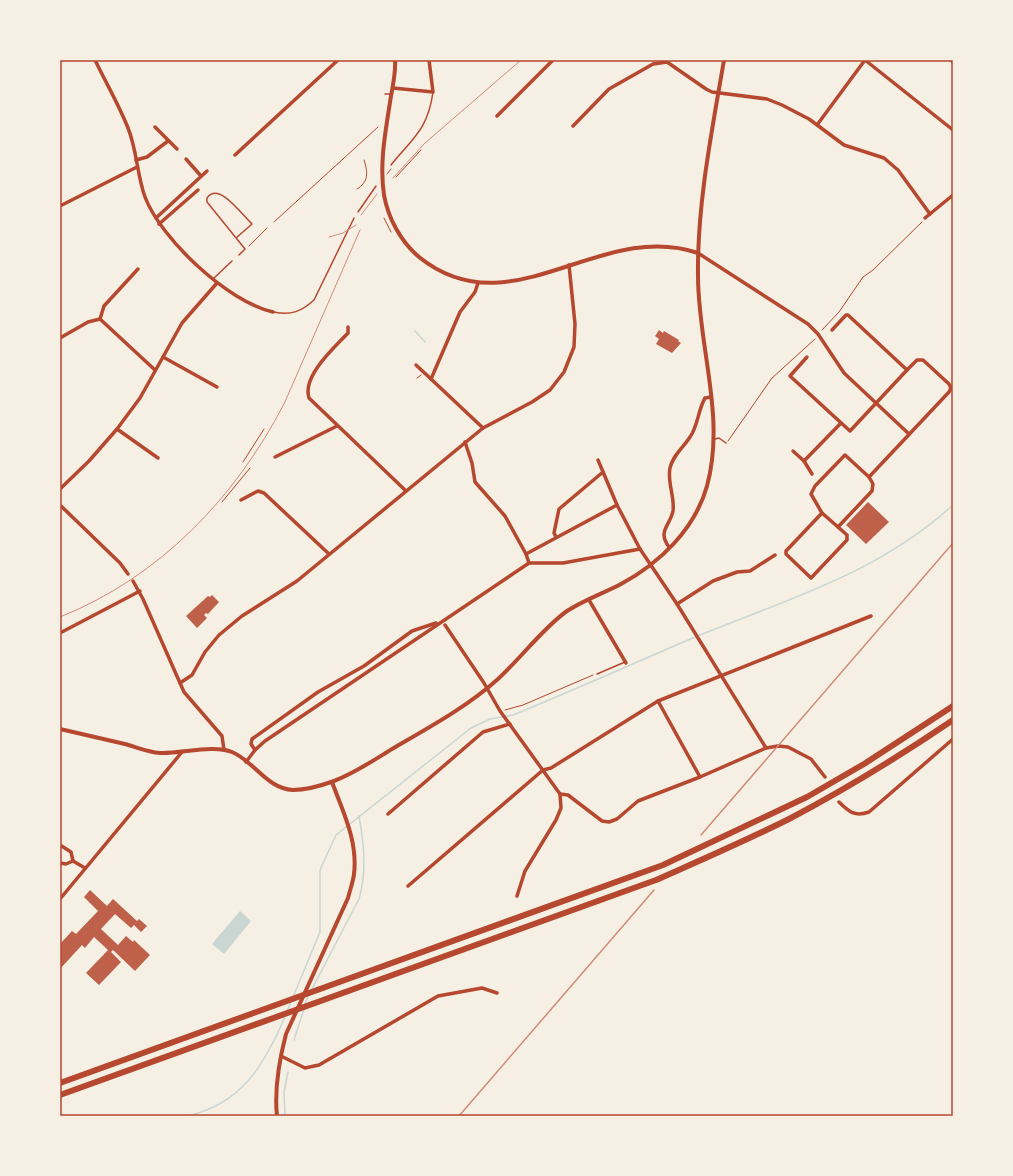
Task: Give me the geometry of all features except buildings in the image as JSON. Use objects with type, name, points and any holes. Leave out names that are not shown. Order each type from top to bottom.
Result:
[{"type":"highway","points":[[60,1083],[618,882],[699,849],[807,797],[864,764],[953,706]]},
{"type":"highway","points":[[60,1095],[627,891],[700,861],[751,838],[810,807],[914,746],[953,720]]},
{"type":"street","points":[[95,60],[128,128],[145,196],[159,224],[185,254],[217,283],[251,303],[273,312]]},
{"type":"street","points":[[234,155],[338,60]]},
{"type":"street","points":[[395,60],[393,88],[383,163],[385,202],[396,229],[416,254],[437,269],[465,281],[478,283],[513,282],[603,254],[640,247],[683,249],[698,253],[808,324],[818,334],[838,366],[909,434]]},
{"type":"street","points":[[393,88],[433,92],[429,60]]},
{"type":"street","points":[[497,116],[553,60]]},
{"type":"street","points":[[60,729],[159,753],[224,750],[232,752],[251,765],[271,782],[283,788],[294,790],[332,782],[351,773],[423,731],[487,688],[566,612],[623,583],[651,564],[686,530],[698,510],[712,467],[714,439],[711,397],[698,283],[698,253],[700,219],[724,60]]},
{"type":"street","points":[[817,125],[865,60],[953,130]]},
{"type":"street","points":[[573,126],[609,89],[653,64],[667,62],[706,89],[718,93],[766,99],[791,109],[817,125],[844,145],[884,158],[898,170],[930,214]]},
{"type":"street","points":[[155,127],[177,149]]},
{"type":"street","points":[[136,160],[147,157],[168,141]]},
{"type":"street","points":[[186,159],[201,176]]},
{"type":"street","points":[[60,206],[138,167]]},
{"type":"street","points":[[156,218],[207,171]]},
{"type":"street","points":[[159,224],[198,190]]},
{"type":"street","points":[[925,218],[953,195]]},
{"type":"street","points":[[180,683],[192,675],[205,652],[219,635],[242,616],[297,581],[405,490],[483,428],[550,390],[564,372],[574,347],[575,324],[569,265]]},
{"type":"street","points":[[100,319],[104,306],[138,269]]},
{"type":"street","points":[[60,489],[89,461],[138,402],[182,323],[217,283]]},
{"type":"street","points":[[431,379],[460,312],[475,292],[478,283]]},
{"type":"street","points":[[832,330],[846,315],[848,316],[907,370]]},
{"type":"street","points":[[60,338],[88,322],[100,319]]},
{"type":"street","points":[[100,319],[155,370]]},
{"type":"street","points":[[348,327],[348,333],[314,371],[307,389],[311,402],[405,490]]},
{"type":"street","points":[[163,357],[217,387]]},
{"type":"street","points":[[807,357],[790,376],[850,431],[917,360],[922,360],[949,384],[951,388],[869,476]]},
{"type":"street","points":[[416,365],[483,428]]},
{"type":"street","points":[[669,547],[665,542],[664,528],[673,513],[670,470],[674,457],[691,436],[701,405],[706,398],[711,397]]},
{"type":"street","points":[[804,462],[841,423]]},
{"type":"street","points":[[275,457],[337,426]]},
{"type":"street","points":[[117,429],[158,458]]},
{"type":"street","points":[[465,442],[472,463],[475,482],[505,516],[526,554],[529,563]]},
{"type":"street","points":[[793,452],[804,462],[812,474]]},
{"type":"street","points":[[822,513],[786,551],[786,554],[811,578],[844,543],[847,536],[822,513],[811,494],[815,486],[846,455],[869,476],[873,484],[872,491],[838,527]]},
{"type":"street","points":[[598,460],[617,505],[640,549],[677,604],[766,748]]},
{"type":"street","points":[[556,537],[554,533],[559,509],[602,472]]},
{"type":"street","points":[[241,500],[258,491],[264,493],[329,554]]},
{"type":"street","points":[[60,505],[120,563],[128,574]]},
{"type":"street","points":[[526,554],[617,505]]},
{"type":"street","points":[[246,762],[255,750],[277,732],[529,563],[563,563],[640,549]]},
{"type":"street","points":[[677,604],[713,581],[737,572],[750,571],[775,555]]},
{"type":"street","points":[[133,580],[140,591],[184,692],[222,736],[224,750]]},
{"type":"street","points":[[60,632],[140,591]]},
{"type":"street","points":[[589,600],[626,662]]},
{"type":"street","points":[[408,886],[543,770],[551,768],[658,701],[870,616]]},
{"type":"street","points":[[255,750],[251,744],[252,740],[318,692],[364,666],[412,632],[442,620]]},
{"type":"street","points":[[445,626],[509,723],[560,794],[561,808],[556,820],[524,871],[517,896]]},
{"type":"street","points":[[658,701],[700,777]]},
{"type":"street","points":[[388,814],[483,732],[509,723]]},
{"type":"street","points":[[839,802],[850,812],[860,815],[869,812],[953,739]]},
{"type":"street","points":[[560,794],[568,795],[602,821],[609,822],[616,819],[638,801],[700,777],[766,748],[778,746],[788,747],[811,759],[825,777]]},
{"type":"street","points":[[60,899],[182,752]]},
{"type":"street","points":[[277,1116],[276,1086],[286,1034],[348,898],[354,874],[355,853],[351,832],[332,782]]},
{"type":"street","points":[[60,845],[71,852],[73,861],[85,868]]},
{"type":"street","points":[[60,863],[66,864],[73,861]]},
{"type":"street","points":[[281,1056],[305,1068],[319,1065],[438,996],[482,988],[497,993]]},
{"type":"lane","points":[[391,165],[417,135],[425,123],[429,115],[433,92]]},
{"type":"lane","points":[[384,94],[392,95]]},
{"type":"lane","points":[[358,212],[376,186]]},
{"type":"lane","points":[[236,238],[252,224],[225,197],[217,192],[213,193],[207,198],[207,202],[236,238],[246,250],[239,255]]},
{"type":"lane","points":[[273,312],[288,314],[305,308],[314,300],[354,218]]},
{"type":"lane","points":[[213,279],[232,261]]},
{"type":"lane","points":[[714,439],[719,438],[726,443]]},
{"type":"lane","points":[[597,674],[626,662]]},
{"type":"path","points":[[274,222],[378,127]]},
{"type":"path","points":[[396,178],[421,150]]},
{"type":"path","points":[[357,189],[362,186],[367,177],[367,170],[364,160]]},
{"type":"path","points":[[384,218],[391,232]]},
{"type":"path","points":[[726,443],[772,378],[839,312],[863,276],[873,270],[925,218]]},
{"type":"path","points":[[246,250],[267,228]]},
{"type":"path","points":[[417,378],[423,374]]},
{"type":"path","points":[[243,462],[264,429]]},
{"type":"path","points":[[222,502],[250,468]]},
{"type":"path","points":[[502,712],[597,674]]},
{"type":"shaded area","points":[[240,911],[251,921],[224,954],[212,944]]},
{"type":"waterway","points":[[415,331],[425,342]]},
{"type":"waterway","points":[[293,997],[320,932],[320,870],[336,835],[471,728],[490,719],[513,715],[688,640],[827,584],[892,550],[923,530],[953,505]]},
{"type":"waterway","points":[[312,989],[359,899],[362,889],[364,858],[359,816]]},
{"type":"waterway","points":[[305,1004],[308,996]]},
{"type":"waterway","points":[[287,1011],[291,1002]]},
{"type":"waterway","points":[[294,1040],[304,1009]]},
{"type":"waterway","points":[[187,1116],[206,1110],[223,1102],[237,1092],[249,1080],[269,1051],[285,1017]]},
{"type":"waterway","points":[[285,1116],[284,1092],[288,1072]]},
{"type":"tram line","points":[[393,178],[425,143],[521,60]]},
{"type":"tram line","points":[[361,215],[377,194]]},
{"type":"tram line","points":[[329,237],[343,233],[356,225]]},
{"type":"tram line","points":[[60,617],[96,600],[130,580],[162,557],[191,531],[218,502],[242,471],[284,404],[360,230]]},
{"type":"railway","points":[[701,835],[953,543]]},
{"type":"railway","points":[[459,1116],[654,890]]}]
